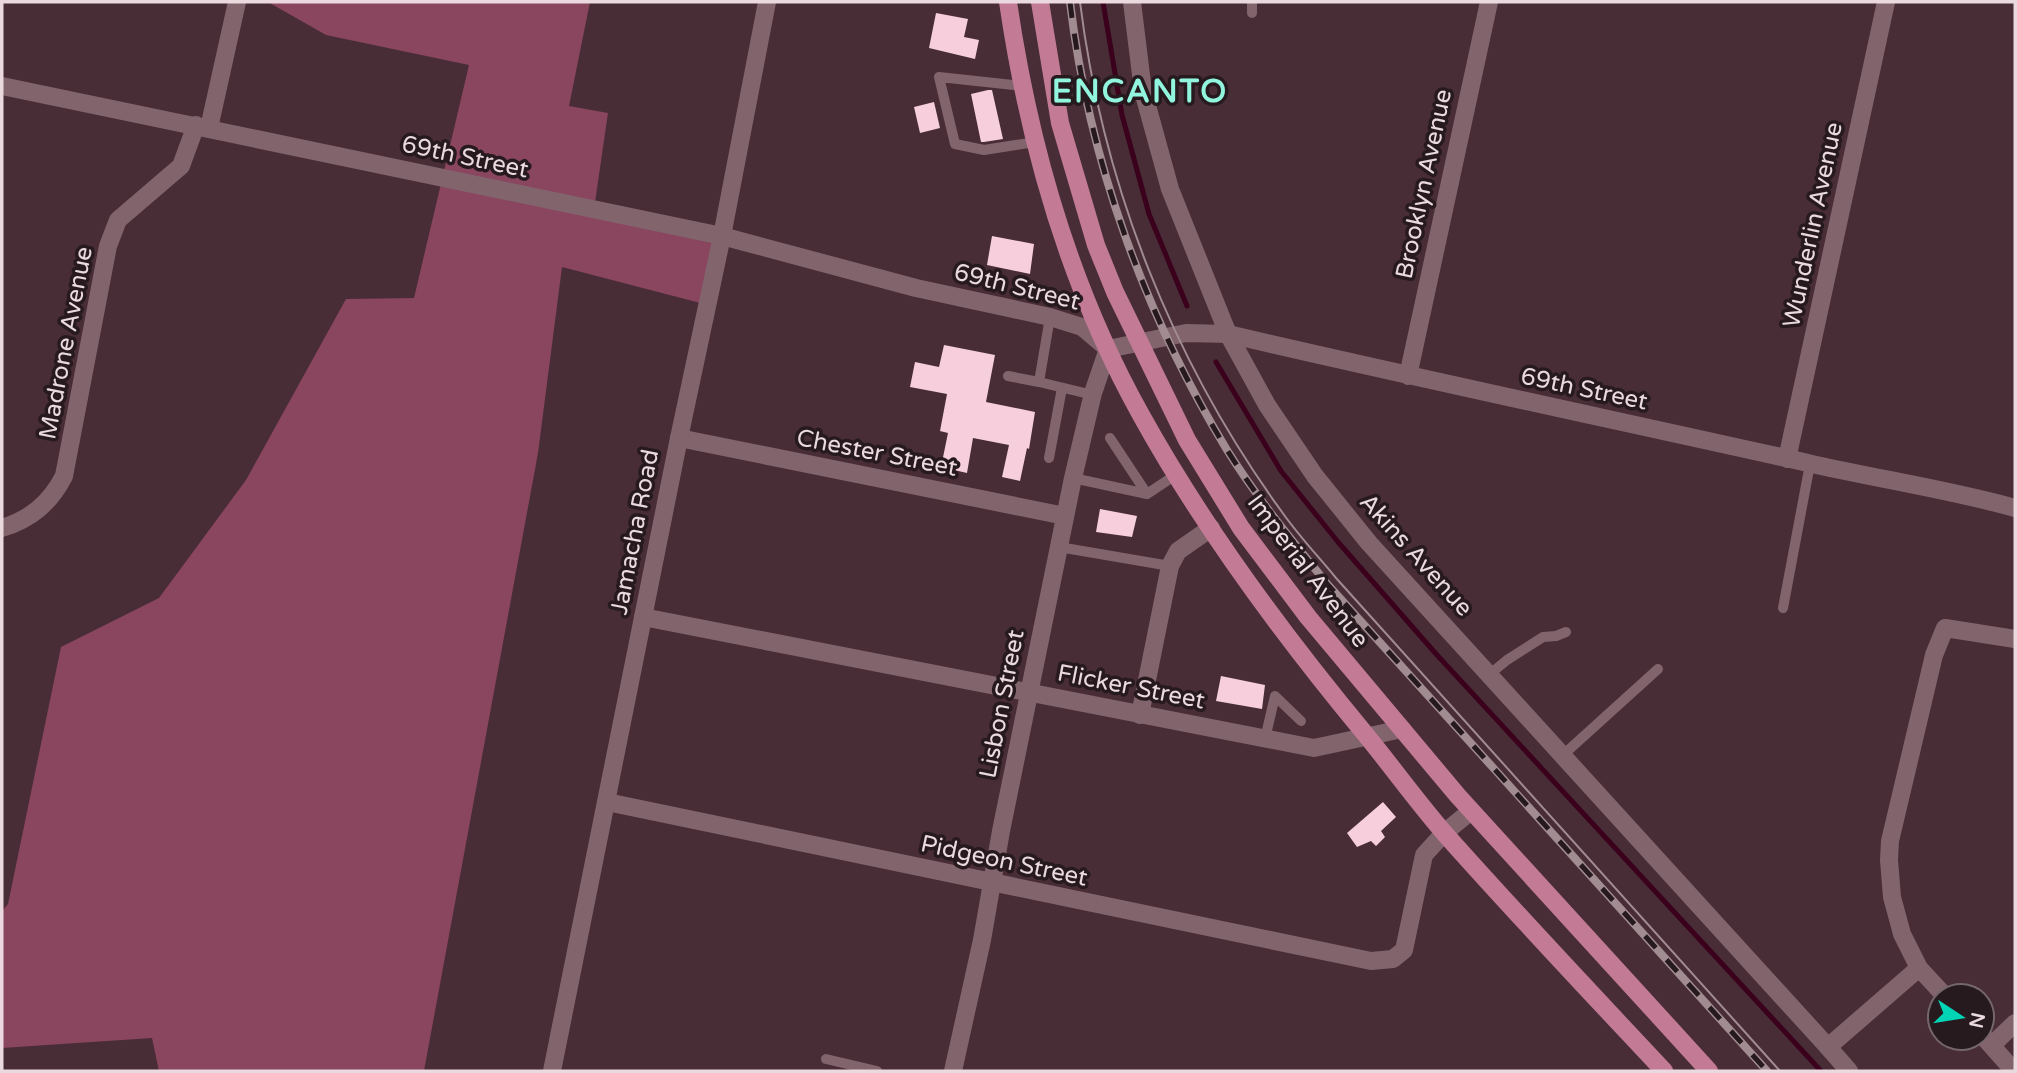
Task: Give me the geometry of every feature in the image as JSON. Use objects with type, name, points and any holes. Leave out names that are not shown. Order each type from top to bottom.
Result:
[{"type":"main road","points":[[1008,2],[1022,86],[1035,142],[1071,259],[1108,349],[1140,414],[1211,528],[1323,683],[1444,833],[1664,1071]]},
{"type":"main road","name":"Imperial Avenue","points":[[1040,2],[1060,123],[1096,245],[1138,342],[1187,440],[1241,528],[1308,617],[1471,811],[1709,1071]]},
{"type":"street","name":"Madrone Avenue","points":[[2,528],[17,523],[41,508],[64,476],[69,463],[108,246],[118,220],[181,166],[202,126],[237,2]]},
{"type":"street","name":"Jamacha Road","points":[[552,1071],[767,2]]},
{"type":"street","name":"Akins Avenue","points":[[1132,2],[1143,91],[1170,189],[1228,334],[1267,405],[1315,476],[1369,543],[1849,1071]]},
{"type":"street","name":"Brooklyn Avenue","points":[[1408,376],[1489,2]]},
{"type":"street","name":"Wunderlin Avenue","points":[[1787,459],[1886,2]]},
{"type":"street","name":"69th Street","points":[[2,86],[722,236],[916,288],[1050,317],[1082,327],[1108,349],[1185,333],[1228,334],[1787,459],[1941,489],[2015,508]]},
{"type":"street","name":"Lisbon Street","points":[[953,1071],[982,940],[1073,478],[1093,395],[1108,349]]},
{"type":"street","name":"Chester Street","points":[[679,438],[1065,516]]},
{"type":"street","points":[[1140,715],[1170,566],[1178,551],[1211,528]]},
{"type":"street","name":"Flicker Street","points":[[643,617],[1314,748],[1402,729]]},
{"type":"street","points":[[1932,982],[1919,968],[1902,934],[1889,878],[1890,841],[1934,655],[1945,628],[2015,639]]},
{"type":"street","name":"Pidgeon Street","points":[[607,802],[1371,961],[1393,959],[1404,950],[1424,855],[1444,833]]},
{"type":"street","points":[[1444,833],[1471,811]]},
{"type":"street","points":[[1828,1046],[1919,968]]},
{"type":"street","points":[[1996,1035],[2015,1023]]},
{"type":"street","points":[[1996,1050],[2014,1071]]},
{"type":"lane","points":[[1252,2],[1252,13]]},
{"type":"lane","points":[[1022,86],[939,77],[955,144],[984,150],[1035,142]]},
{"type":"lane","points":[[1038,382],[1050,317]]},
{"type":"lane","points":[[1008,376],[1093,395]]},
{"type":"lane","points":[[1049,458],[1062,388]]},
{"type":"lane","points":[[1110,438],[1147,494]]},
{"type":"lane","points":[[1783,608],[1810,464]]},
{"type":"lane","points":[[1073,478],[1147,494],[1177,474]]},
{"type":"lane","points":[[1059,547],[1170,566]]},
{"type":"lane","points":[[1490,674],[1543,637],[1566,632]]},
{"type":"lane","points":[[1563,755],[1658,669]]},
{"type":"lane","points":[[1265,739],[1275,696],[1301,721]]},
{"type":"lane","points":[[826,1059],[877,1071]]},
{"type":"shaded area","points":[[268,2],[590,2],[569,106],[608,113],[593,216],[722,236],[708,305],[562,267],[538,453],[424,1071],[159,1071],[152,1038],[2,1048],[2,911],[8,904],[61,647],[159,598],[246,480],[346,299],[414,298],[469,65],[326,35]]},
{"type":"building","points":[[936,13],[968,19],[964,37],[979,40],[975,59],[929,48]]},
{"type":"building","points":[[992,90],[1003,139],[981,142],[971,94]]},
{"type":"building","points":[[934,102],[940,128],[920,133],[914,107]]},
{"type":"building","points":[[992,236],[1034,244],[1030,274],[987,265]]},
{"type":"building","points":[[944,345],[995,355],[986,402],[1035,412],[1020,481],[1002,477],[1009,445],[973,438],[967,473],[941,467],[948,433],[940,431],[947,394],[910,387],[915,362],[939,367]]},
{"type":"building","points":[[1100,509],[1137,516],[1132,537],[1096,532]]},
{"type":"building","points":[[1221,676],[1265,685],[1262,709],[1216,701]]},
{"type":"building","points":[[1383,802],[1396,817],[1381,831],[1385,837],[1376,846],[1371,841],[1357,847],[1347,833]]},
{"type":"waterway","points":[[1103,2],[1122,115],[1149,214],[1187,306]]},
{"type":"waterway","points":[[1216,362],[1281,471],[1338,542],[1437,655],[1821,1071]]},
{"type":"tram line","points":[[1080,2],[1091,71],[1125,205],[1176,333],[1243,455],[1288,521],[1336,578],[1780,1071]]},
{"type":"railway","points":[[1070,2],[1091,120],[1124,234],[1170,345],[1227,450],[1276,520],[1329,586],[1767,1071]]},
{"type":"district","name":"ENCANTO","points":[[1140,92]]}]
